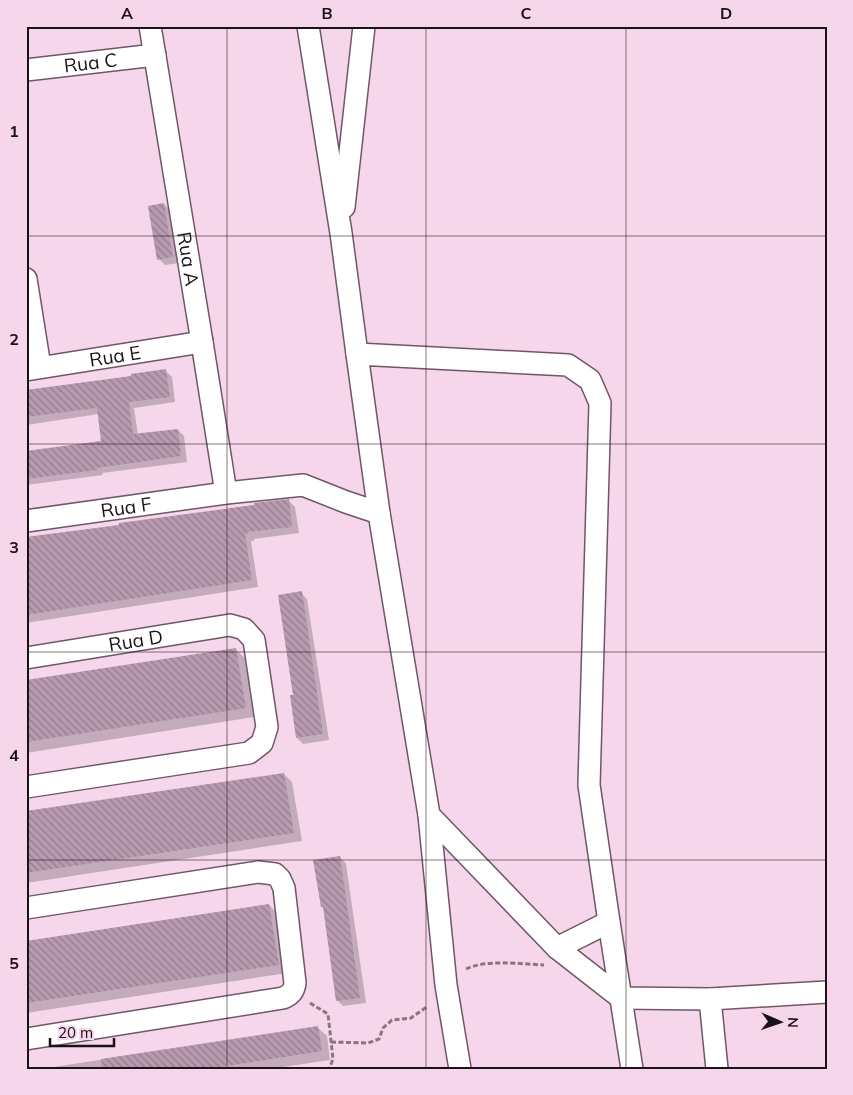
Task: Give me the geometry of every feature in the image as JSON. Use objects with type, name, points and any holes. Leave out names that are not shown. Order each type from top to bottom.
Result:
[{"type":"street","name":"Rua A","points":[[150,26],[226,493]]},
{"type":"street","points":[[308,26],[341,234],[379,513],[429,815],[446,984],[460,1069]]},
{"type":"street","points":[[341,234],[364,26]]},
{"type":"street","name":"Rua C","points":[[26,70],[155,55]]},
{"type":"street","points":[[26,279],[33,368]]},
{"type":"street","name":"Rua E","points":[[33,368],[202,342]]},
{"type":"street","points":[[357,354],[568,365],[590,380],[600,403],[589,785],[632,1069]]},
{"type":"street","name":"Rua F","points":[[26,520],[226,493],[303,485],[379,513]]},
{"type":"street","name":"Rua D","points":[[26,658],[230,625],[244,629],[254,640],[267,727],[262,743],[248,753],[26,787]]},
{"type":"street","points":[[429,815],[557,948],[621,998],[710,999],[827,992]]},
{"type":"street","points":[[26,908],[258,872],[275,874],[284,888],[294,983],[292,992],[283,998],[26,1039]]},
{"type":"street","points":[[557,948],[609,922]]},
{"type":"street","points":[[710,999],[718,1069]]},
{"type":"path","points":[[292,992],[328,1014],[333,1058],[329,1069]]},
{"type":"building","points":[[164,203],[173,257],[157,260],[148,206]]},
{"type":"building","points":[[166,369],[170,397],[129,402],[133,434],[178,429],[181,456],[97,468],[97,470],[26,479],[26,451],[101,441],[97,408],[26,417],[26,390],[131,376],[131,374]]},
{"type":"building","points":[[289,499],[292,527],[247,532],[248,534],[245,534],[252,580],[26,615],[26,537]]},
{"type":"building","points":[[302,591],[323,734],[296,738],[290,695],[293,695],[278,595]]},
{"type":"building","points":[[236,648],[246,708],[26,742],[26,680]]},
{"type":"building","points":[[284,773],[294,833],[26,873],[26,811]]},
{"type":"building","points":[[340,856],[360,998],[336,1001],[323,907],[321,907],[313,860]]},
{"type":"building","points":[[269,904],[279,965],[26,1003],[26,941]]},
{"type":"building","points":[[318,1026],[322,1051],[208,1069],[102,1069],[101,1059]]}]
